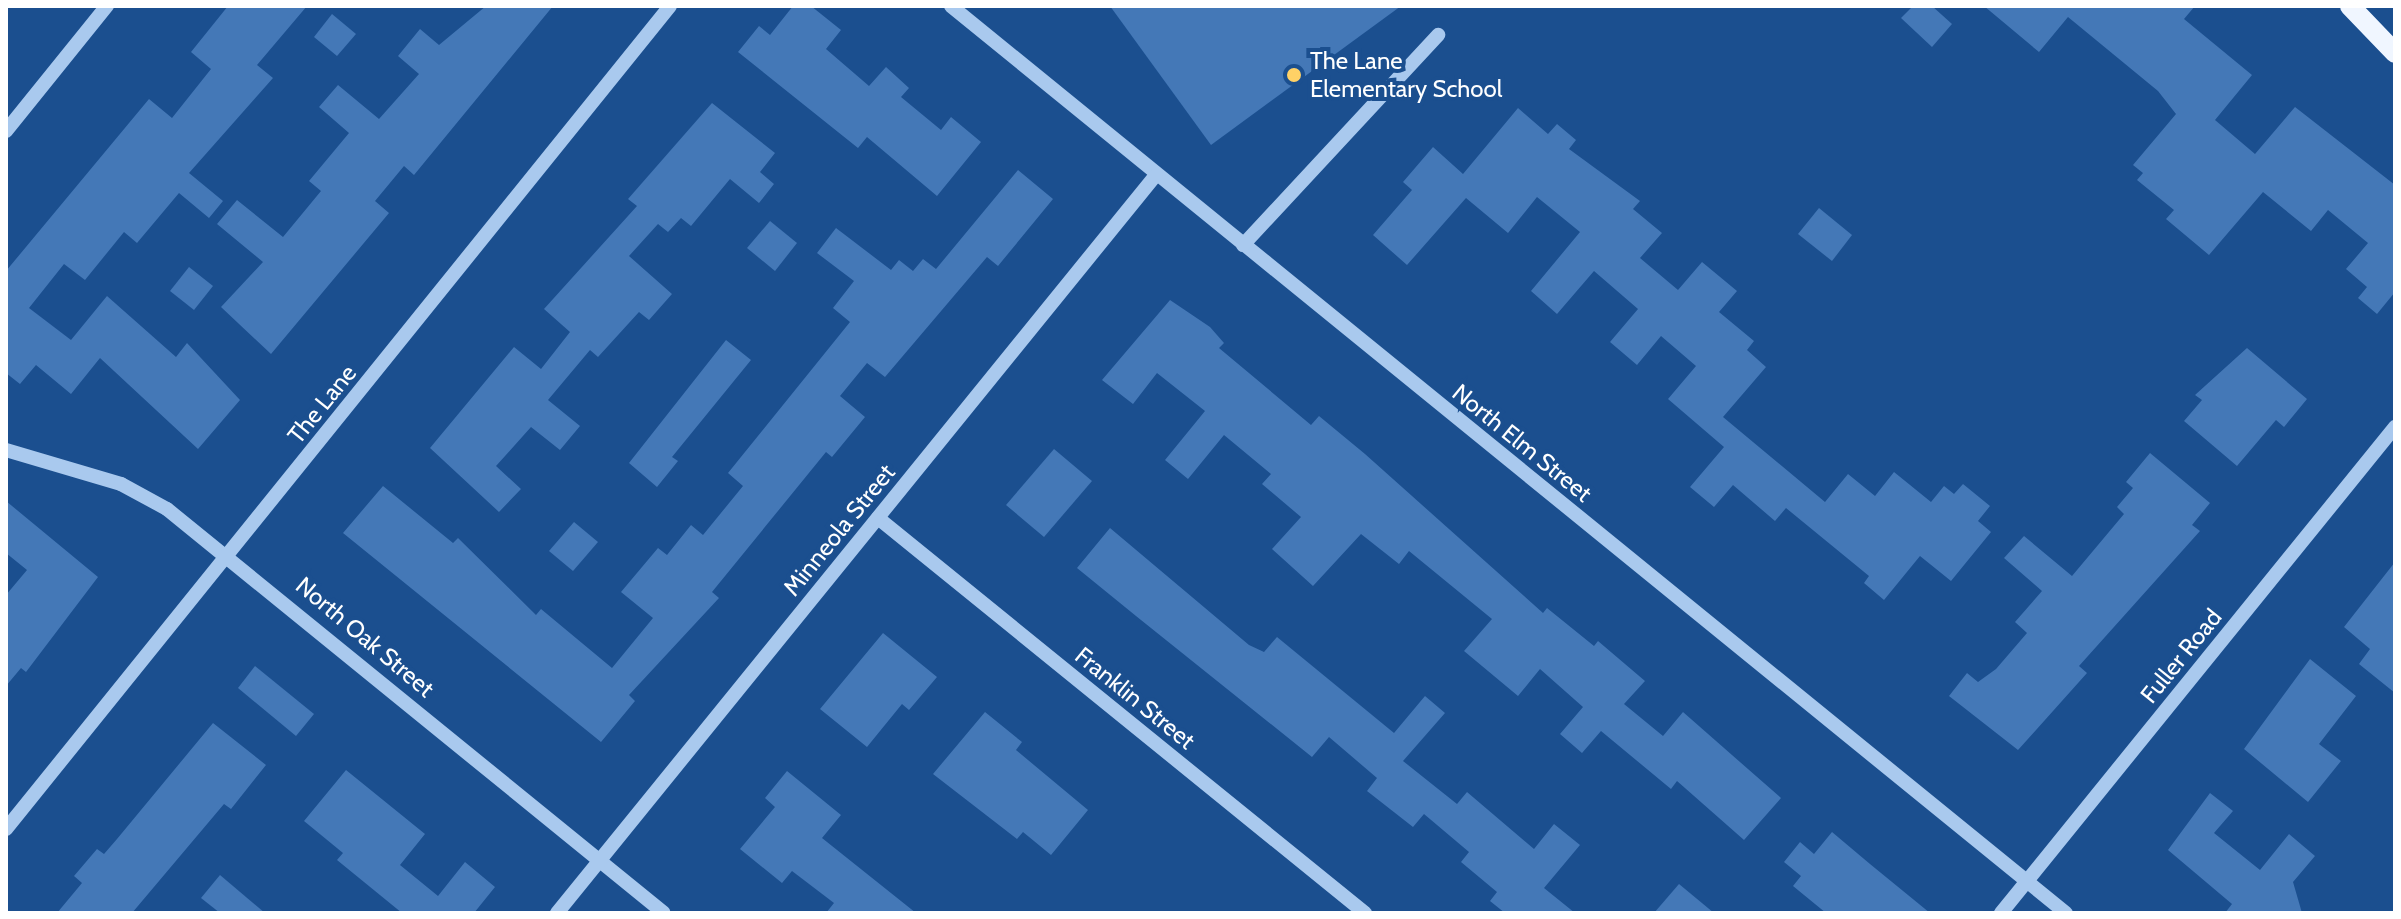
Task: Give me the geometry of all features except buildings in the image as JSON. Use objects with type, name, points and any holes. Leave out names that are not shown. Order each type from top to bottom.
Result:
[{"type":"main road","points":[[2353,14],[2395,53]]},
{"type":"street","points":[[6,131],[107,6]]},
{"type":"street","name":"The Lane","points":[[6,829],[670,6]]},
{"type":"street","name":"North Elm Street","points":[[951,6],[2066,913]]},
{"type":"street","points":[[2337,6],[2353,14]]},
{"type":"street","points":[[1243,245],[1438,35]]},
{"type":"street","name":"Minneola Street","points":[[557,913],[1156,175]]},
{"type":"street","name":"Fuller Road","points":[[2001,913],[2395,427]]},
{"type":"street","name":"North Oak Street","points":[[6,450],[121,484],[229,554],[664,913]]},
{"type":"street","name":"Franklin Street","points":[[878,518],[1365,913]]},
{"type":"place","name":"The Lane Elementary School","points":[[1294,75]]}]
